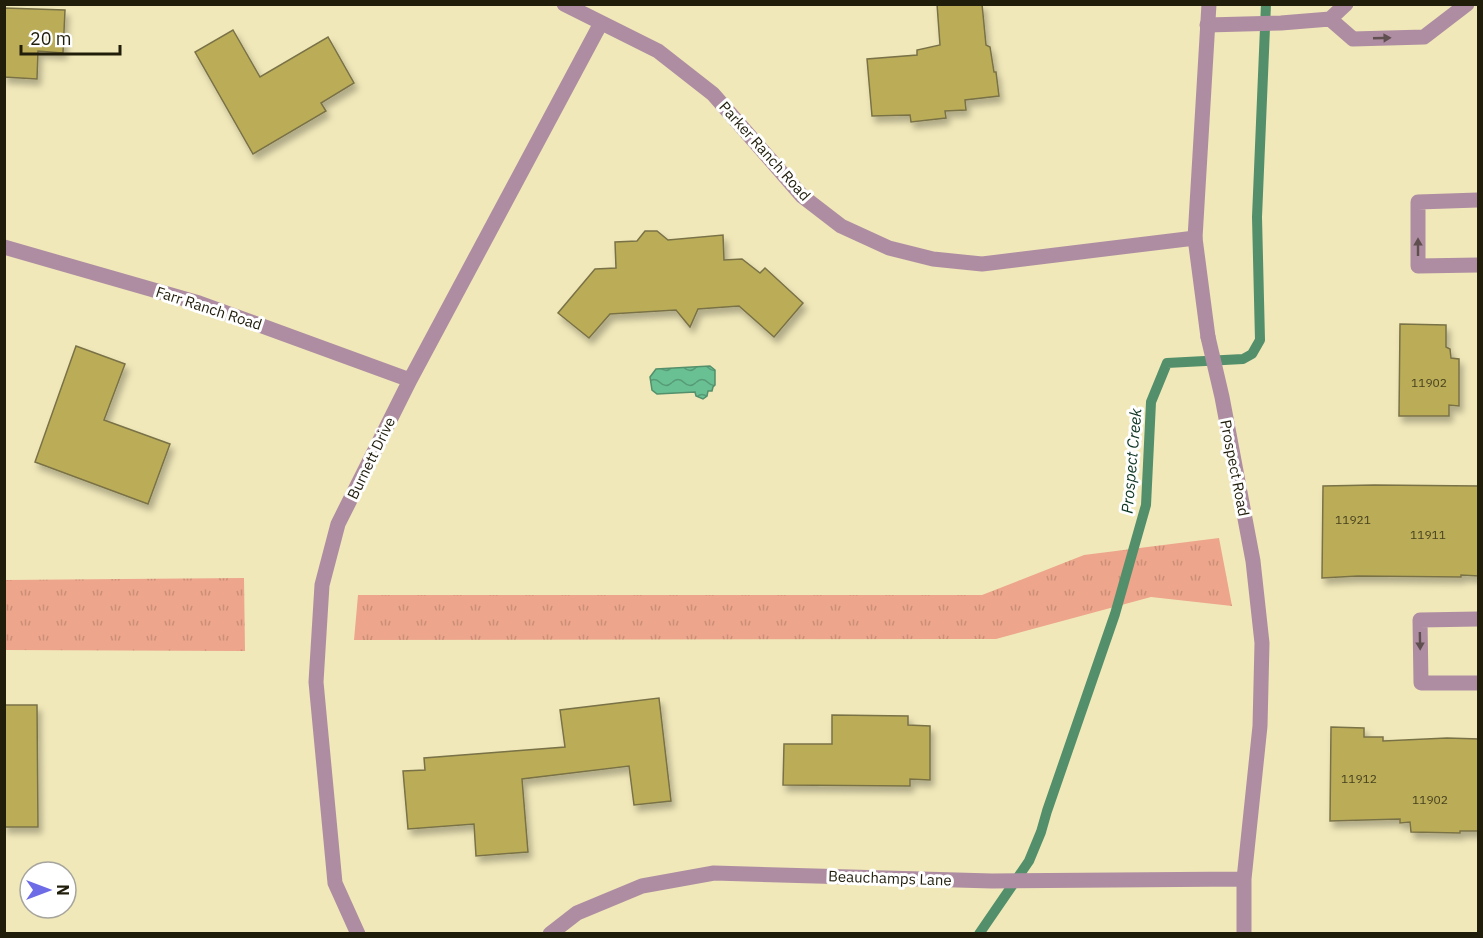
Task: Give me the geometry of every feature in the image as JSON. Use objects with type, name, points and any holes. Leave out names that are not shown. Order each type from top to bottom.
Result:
[{"type":"street","name":"Parker Ranch Road","points":[[564,4],[658,51],[713,94],[802,196],[841,226],[889,248],[933,259],[982,264],[1195,238]]},
{"type":"street","name":"Prospect Road","points":[[1209,4],[1195,238],[1208,337],[1222,397],[1253,561],[1262,643],[1260,726],[1244,879],[1244,933]]},
{"type":"street","points":[[1207,25],[1330,19],[1346,4]]},
{"type":"street","points":[[1330,19],[1353,39],[1424,37],[1466,5]]},
{"type":"street","name":"Burnett Drive","points":[[358,933],[335,883],[316,682],[322,585],[338,524],[410,380],[601,23]]},
{"type":"street","points":[[1479,201],[1418,202],[1418,266],[1479,265]]},
{"type":"street","name":"Farr Ranch Road","points":[[4,247],[199,303],[410,380]]},
{"type":"street","points":[[1479,619],[1420,620],[1421,683],[1479,683]]},
{"type":"street","name":"Beauchamps Lane","points":[[550,933],[577,913],[642,886],[714,873],[992,881],[1244,879]]},
{"type":"green space","points":[[1219,538],[1232,606],[1151,597],[996,639],[354,640],[358,595],[982,595],[1084,555]]},
{"type":"green space","points":[[244,578],[245,651],[5,650],[5,580]]},
{"type":"water","points":[[710,366],[715,370],[715,385],[703,399],[696,396],[695,392],[657,394],[652,390],[650,377],[656,369]]},
{"type":"building","points":[[937,4],[982,4],[986,45],[990,47],[999,96],[965,100],[966,110],[945,111],[946,118],[911,122],[910,115],[872,116],[867,59],[917,55],[917,50],[940,45]]},
{"type":"building","points":[[4,8],[65,10],[63,53],[38,51],[37,79],[4,77]]},
{"type":"building","points":[[233,30],[260,77],[328,37],[354,83],[321,103],[326,111],[253,154],[195,52]]},
{"type":"building","points":[[645,231],[657,231],[668,240],[723,235],[724,260],[742,259],[760,273],[765,268],[803,303],[774,337],[739,306],[698,309],[690,327],[676,310],[610,314],[589,338],[558,313],[595,269],[616,268],[615,242],[637,241]]},
{"type":"building","points":[[1400,324],[1446,325],[1446,347],[1450,349],[1451,358],[1459,359],[1459,406],[1449,405],[1449,416],[1399,416]]},
{"type":"building","points":[[76,346],[125,364],[104,420],[170,444],[148,504],[35,462]]},
{"type":"building","points":[[1323,486],[1479,486],[1479,576],[1322,578]]},
{"type":"building","points":[[659,698],[671,801],[634,805],[629,766],[522,779],[528,852],[476,856],[474,824],[408,829],[403,771],[425,770],[424,758],[565,747],[560,710]]},
{"type":"building","points":[[4,705],[37,705],[38,827],[4,827]]},
{"type":"building","points":[[832,715],[908,716],[908,725],[930,726],[930,780],[910,779],[910,786],[783,785],[784,744],[832,744]]},
{"type":"building","points":[[1331,727],[1364,728],[1364,737],[1383,737],[1383,741],[1479,739],[1479,831],[1411,832],[1410,822],[1400,823],[1400,819],[1330,821]]},
{"type":"waterway","name":"Prospect Creek","points":[[979,934],[1029,861],[1115,614],[1146,505],[1151,402],[1167,363],[1243,359],[1252,354],[1260,340],[1257,217],[1266,4]]}]
